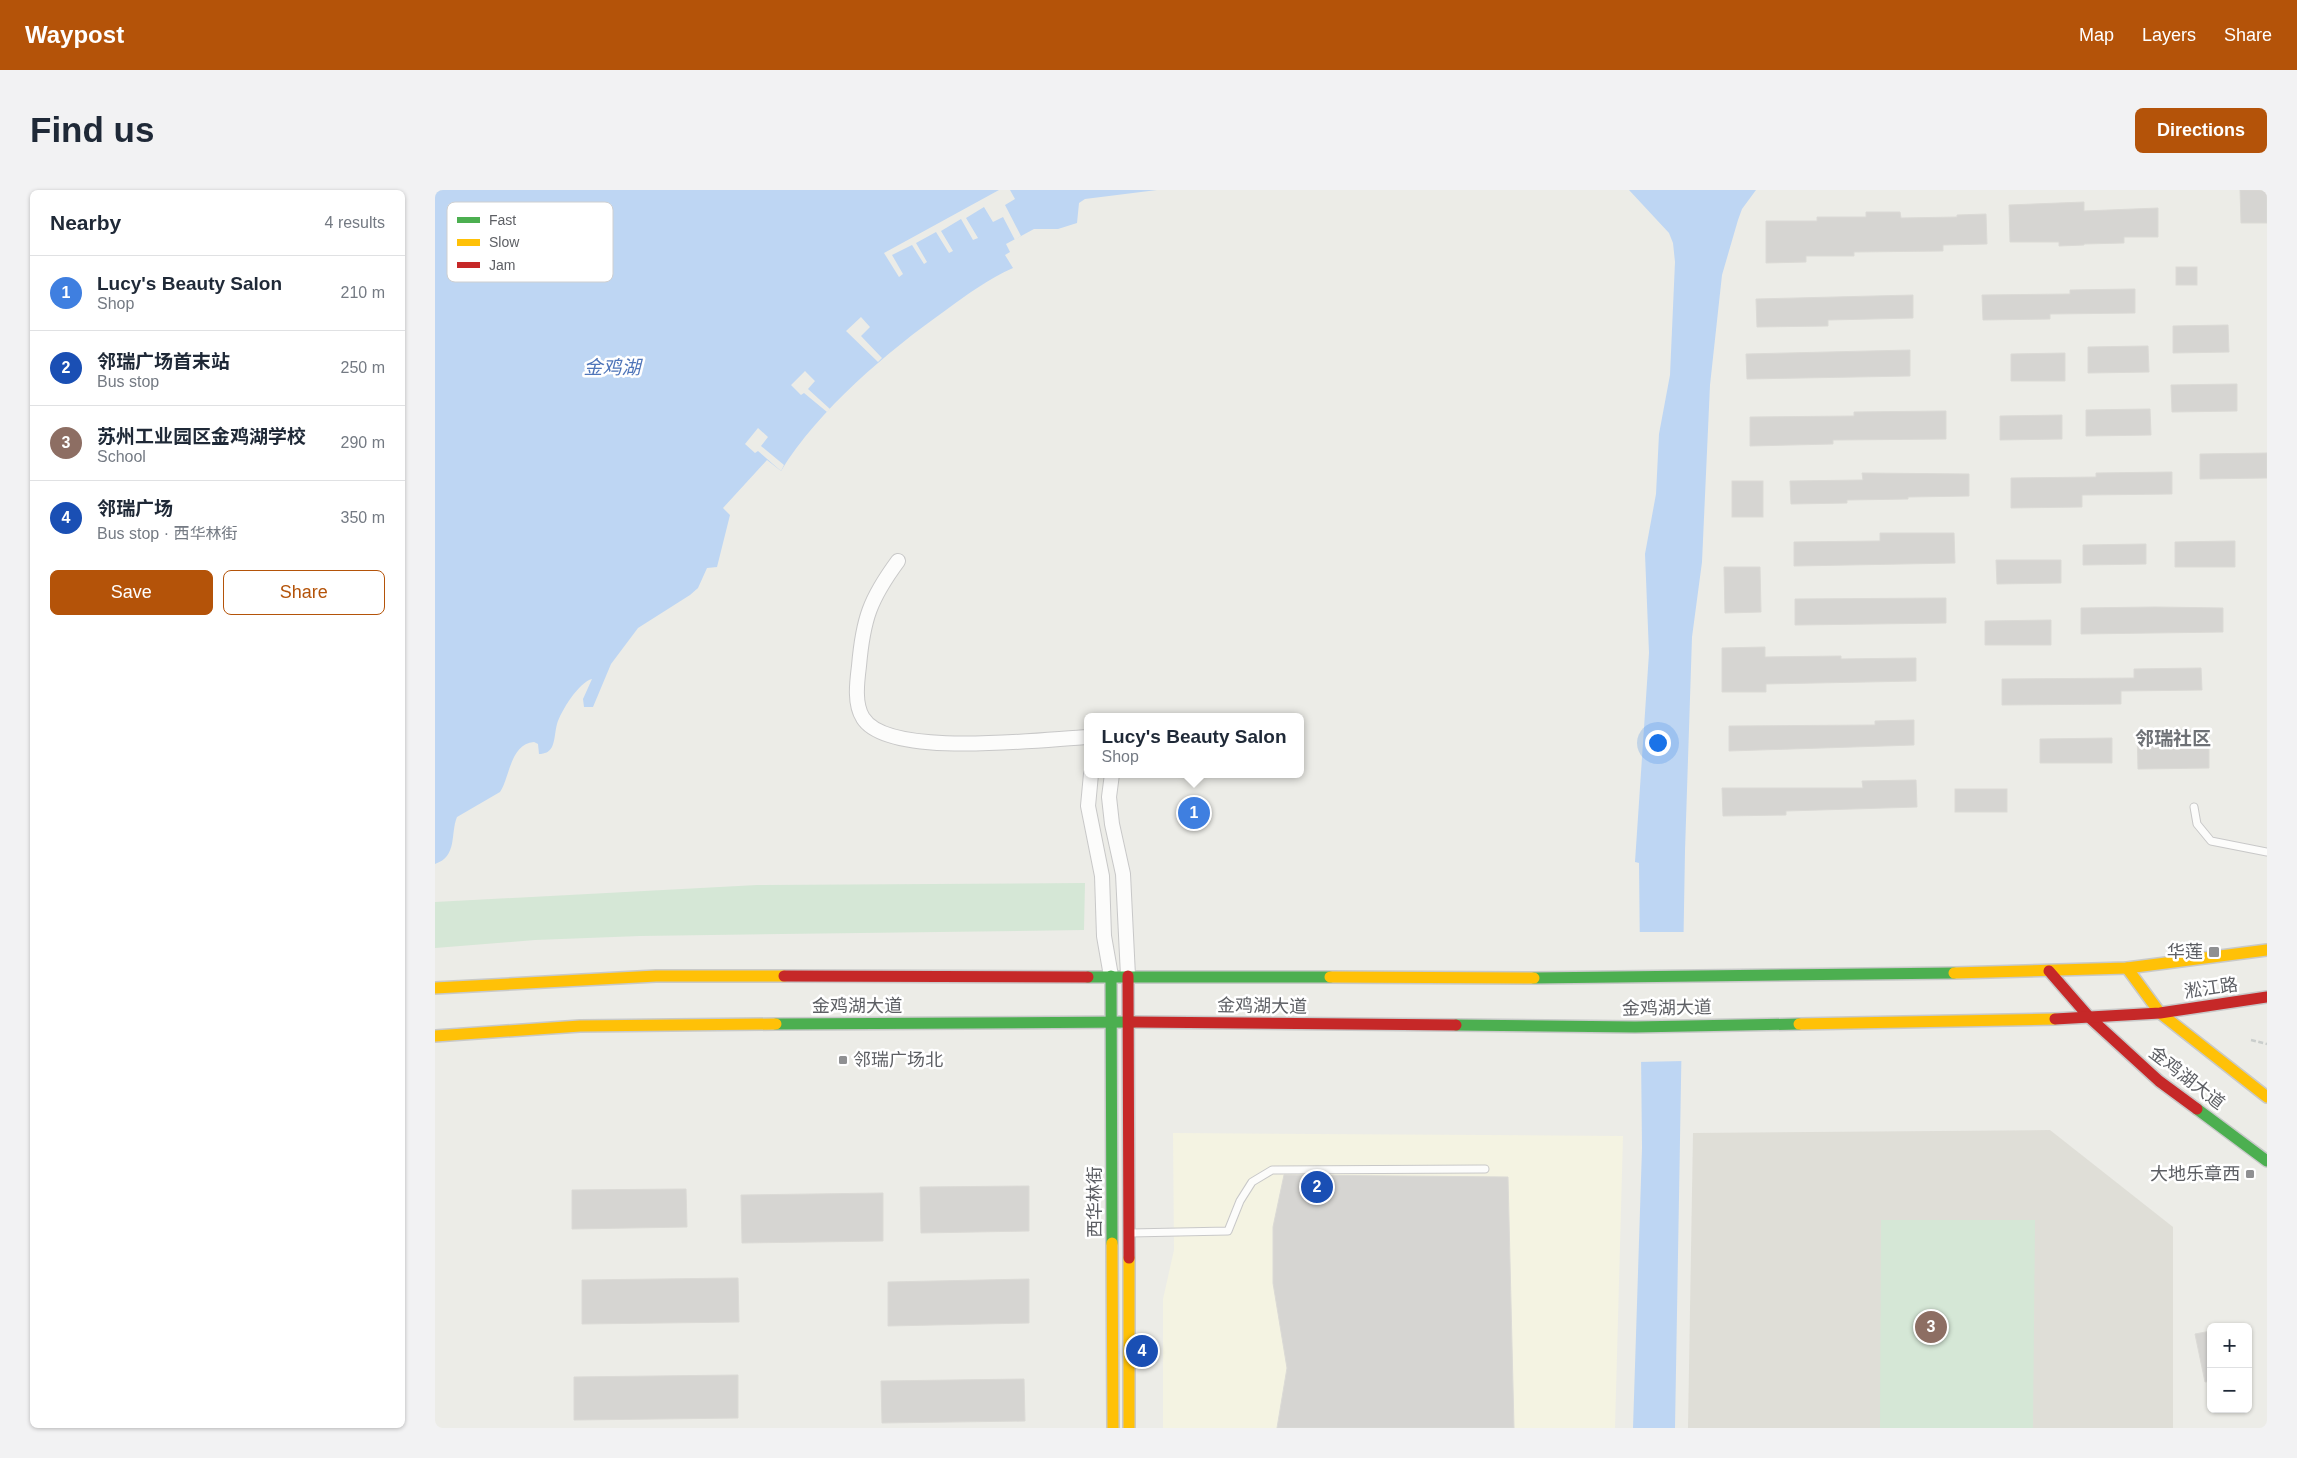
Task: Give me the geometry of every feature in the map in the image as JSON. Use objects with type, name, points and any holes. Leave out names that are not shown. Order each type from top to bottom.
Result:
[{"type":"main road","name":"淞江路","points":[[2127,968],[2267,950]]},
{"type":"main road","name":"金鸡湖大道","points":[[435,988],[553,980],[656,976],[1637,978],[2127,968],[2160,1013],[2267,1097]]},
{"type":"main road","name":"金鸡湖大道","points":[[2049,971],[2089,1018],[2159,1081],[2267,1161]]},
{"type":"main road","name":"西华林街","points":[[1111,976],[1113,1428]]},
{"type":"main road","name":"西华林街","points":[[1128,976],[1129,1428]]},
{"type":"main road","name":"淞江路","points":[[2160,1013],[2267,997]]},
{"type":"main road","name":"金鸡湖大道","points":[[435,1036],[562,1027],[653,1025],[1129,1022],[1635,1027],[2089,1018],[2160,1013]]},
{"type":"street","points":[[898,561],[875,595],[868,610],[861,637],[858,681],[859,703],[863,717],[873,728],[891,736],[905,739],[951,743],[1084,736]]},
{"type":"street","points":[[1091,778],[1088,806],[1102,876],[1104,936],[1111,976]]},
{"type":"street","points":[[1111,778],[1109,797],[1111,824],[1123,874],[1128,976]]},
{"type":"lane","points":[[2194,807],[2197,824],[2211,841],[2267,852]]},
{"type":"lane","points":[[1113,1232],[1228,1232],[1240,1202],[1253,1182],[1272,1170],[1485,1169]]},
{"type":"path","points":[[2251,1040],[2267,1044]]},
{"type":"shaded area","points":[[1085,883],[1084,930],[640,936],[535,940],[435,948],[435,902],[757,885]]},
{"type":"shaded area","points":[[2050,1130],[2173,1227],[2173,1428],[1688,1428],[1693,1133]]},
{"type":"shaded area","points":[[1173,1133],[1623,1136],[1615,1428],[1163,1428],[1163,1299],[1174,1250]]},
{"type":"shaded area","points":[[1881,1220],[2035,1220],[2033,1428],[1880,1428]]},
{"type":"water","name":"金鸡湖","points":[[435,190],[1157,190],[1085,199],[1079,203],[1077,223],[1058,229],[1034,229],[1006,244],[1010,252],[1005,255],[1013,268],[970,293],[924,326],[878,363],[834,404],[814,426],[796,448],[781,471],[767,460],[723,508],[730,515],[717,567],[707,568],[698,588],[690,595],[638,628],[611,664],[593,707],[584,707],[583,699],[592,679],[576,691],[559,718],[553,745],[550,750],[539,754],[538,744],[534,742],[526,744],[520,749],[515,755],[500,792],[457,817],[450,850],[447,856],[435,864]]},
{"type":"water","points":[[1629,190],[1756,190],[1742,209],[1722,275],[1710,385],[1702,562],[1692,637],[1685,851],[1675,1428],[1633,1428],[1642,1148],[1639,863],[1635,862],[1649,653],[1645,554],[1656,494],[1659,434],[1670,375],[1675,262],[1673,243],[1669,233]]},
{"type":"pier","points":[[999,190],[1010,190],[1015,199],[1005,205],[1021,236],[1015,240],[1003,217],[993,222],[984,207],[966,218],[978,238],[973,240],[961,219],[941,231],[953,251],[949,253],[936,232],[916,243],[927,262],[924,264],[912,245],[892,255],[903,274],[899,277],[884,253]]},
{"type":"pier","points":[[861,317],[870,327],[861,336],[882,358],[878,362],[846,331]]},
{"type":"pier","points":[[805,371],[815,381],[808,389],[830,409],[827,412],[804,393],[801,395],[791,385]]},
{"type":"pier","points":[[758,428],[768,437],[761,446],[784,465],[781,471],[758,451],[755,453],[745,444]]},
{"type":"pier","points":[[1637,932],[1686,932],[1684,1061],[1638,1062]]},
{"type":"building","points":[[2240,190],[2267,190],[2267,223],[2241,223]]},
{"type":"building","points":[[2084,202],[2084,211],[2158,208],[2158,237],[2124,237],[2124,243],[2059,246],[2059,242],[2010,242],[2009,205]]},
{"type":"building","points":[[1866,212],[1900,212],[1901,218],[1957,217],[1957,215],[1986,214],[1987,244],[1943,245],[1943,251],[1854,252],[1854,256],[1806,256],[1806,262],[1766,263],[1766,221],[1817,221],[1817,217],[1866,217]]},
{"type":"building","points":[[2176,267],[2197,267],[2197,285],[2176,285]]},
{"type":"building","points":[[2135,289],[2135,313],[2050,314],[2050,319],[1983,320],[1982,295],[2070,294],[2070,290]]},
{"type":"building","points":[[1913,295],[1913,318],[1828,320],[1828,326],[1757,327],[1756,299]]},
{"type":"building","points":[[2228,325],[2229,352],[2173,353],[2173,326]]},
{"type":"building","points":[[2148,346],[2149,372],[2088,373],[2088,347]]},
{"type":"building","points":[[1910,350],[1910,376],[1747,379],[1746,354]]},
{"type":"building","points":[[2065,353],[2065,381],[2011,381],[2011,354]]},
{"type":"building","points":[[2237,384],[2237,411],[2172,412],[2171,385]]},
{"type":"building","points":[[2150,409],[2151,435],[2086,436],[2086,410]]},
{"type":"building","points":[[1946,411],[1946,439],[1833,440],[1833,444],[1750,446],[1750,417],[1854,416],[1854,412]]},
{"type":"building","points":[[2062,415],[2062,439],[2000,440],[2000,416]]},
{"type":"building","points":[[2267,453],[2267,478],[2200,479],[2200,454]]},
{"type":"building","points":[[2172,472],[2172,494],[2082,495],[2082,507],[2011,508],[2011,478],[2096,477],[2096,473]]},
{"type":"building","points":[[1862,473],[1969,474],[1969,496],[1908,497],[1908,499],[1847,500],[1847,503],[1791,504],[1790,481],[1863,480]]},
{"type":"building","points":[[1732,481],[1763,481],[1763,517],[1732,517]]},
{"type":"building","points":[[1880,533],[1954,533],[1955,563],[1794,566],[1794,542],[1880,541]]},
{"type":"building","points":[[2235,541],[2235,567],[2175,567],[2175,542]]},
{"type":"building","points":[[2146,544],[2146,564],[2083,565],[2083,545]]},
{"type":"building","points":[[1996,560],[2061,560],[2061,583],[1997,584]]},
{"type":"building","points":[[1724,567],[1760,567],[1761,612],[1725,613]]},
{"type":"building","points":[[1946,598],[1946,623],[1795,625],[1795,599]]},
{"type":"building","points":[[2081,608],[2223,608],[2223,632],[2081,634]]},
{"type":"building","points":[[2051,620],[2051,645],[1985,645],[1985,621]]},
{"type":"building","points":[[1765,647],[1765,657],[1841,656],[1841,659],[1916,658],[1916,681],[1766,684],[1766,692],[1722,692],[1722,648]]},
{"type":"building","points":[[2201,668],[2202,690],[2121,691],[2121,704],[2002,705],[2002,679],[2134,678],[2134,669]]},
{"type":"building","points":[[1914,720],[1914,745],[1729,751],[1729,726],[1875,725],[1875,721]]},
{"type":"building","points":[[2137,730],[2209,730],[2209,768],[2138,769]]},
{"type":"building","points":[[2112,738],[2112,763],[2040,763],[2040,739]]},
{"type":"building","points":[[1916,780],[1917,807],[1786,811],[1786,815],[1723,816],[1722,788],[1863,788],[1862,781]]},
{"type":"building","points":[[1955,789],[2007,789],[2007,812],[1955,812]]},
{"type":"building","points":[[1284,1175],[1508,1177],[1514,1428],[1277,1428],[1287,1368],[1273,1283],[1273,1227]]},
{"type":"building","points":[[1029,1186],[1029,1231],[921,1233],[920,1187]]},
{"type":"building","points":[[686,1189],[687,1227],[572,1229],[572,1190]]},
{"type":"building","points":[[883,1193],[883,1241],[742,1243],[741,1195]]},
{"type":"building","points":[[738,1278],[739,1322],[582,1324],[582,1280]]},
{"type":"building","points":[[1029,1279],[1029,1323],[888,1326],[888,1282]]},
{"type":"building","points":[[2207,1332],[2207,1382],[2205,1382],[2195,1334]]},
{"type":"building","points":[[738,1375],[738,1418],[574,1420],[574,1377]]},
{"type":"building","points":[[1024,1379],[1025,1421],[882,1423],[881,1381]]},
{"type":"traffic: fast","points":[[1534,978],[1954,973]]},
{"type":"traffic: fast","points":[[1111,976],[1112,1243]]},
{"type":"traffic: fast","points":[[1088,977],[1330,977]]},
{"type":"traffic: fast","points":[[776,1024],[1134,1022]]},
{"type":"traffic: fast","points":[[1456,1025],[1635,1027],[1799,1024]]},
{"type":"traffic: fast","points":[[2197,1109],[2267,1161]]},
{"type":"traffic: slow","points":[[1954,973],[2127,968],[2267,950]]},
{"type":"traffic: slow","points":[[2127,968],[2160,1013],[2267,1097]]},
{"type":"traffic: slow","points":[[435,988],[656,976],[784,976]]},
{"type":"traffic: slow","points":[[1330,977],[1534,978]]},
{"type":"traffic: slow","points":[[1799,1024],[2055,1019]]},
{"type":"traffic: slow","points":[[435,1036],[580,1026],[776,1024]]},
{"type":"traffic: slow","points":[[1112,1243],[1113,1428]]},
{"type":"traffic: slow","points":[[1129,1258],[1129,1428]]},
{"type":"traffic: jam","points":[[2049,971],[2090,1018],[2159,1081],[2197,1109]]},
{"type":"traffic: jam","points":[[784,976],[1088,977]]},
{"type":"traffic: jam","points":[[1128,976],[1129,1258]]},
{"type":"traffic: jam","points":[[2055,1019],[2160,1013],[2267,997]]},
{"type":"traffic: jam","points":[[1134,1022],[1456,1025]]},
{"type":"place","name":"Lucy's Beauty Salon","points":[[1194,813]]},
{"type":"place","name":"华莲","points":[[2214,952]]},
{"type":"place","name":"邻瑞广场北","points":[[843,1060]]},
{"type":"place","name":"大地乐章西","points":[[2250,1174]]},
{"type":"place","name":"邻瑞广场首末站","points":[[1317,1187]]},
{"type":"place","name":"苏州工业园区金鸡湖学校","points":[[1931,1327]]},
{"type":"place","name":"邻瑞广场","points":[[1142,1351]]},
{"type":"district","name":"邻瑞社区","points":[[2173,738]]}]
